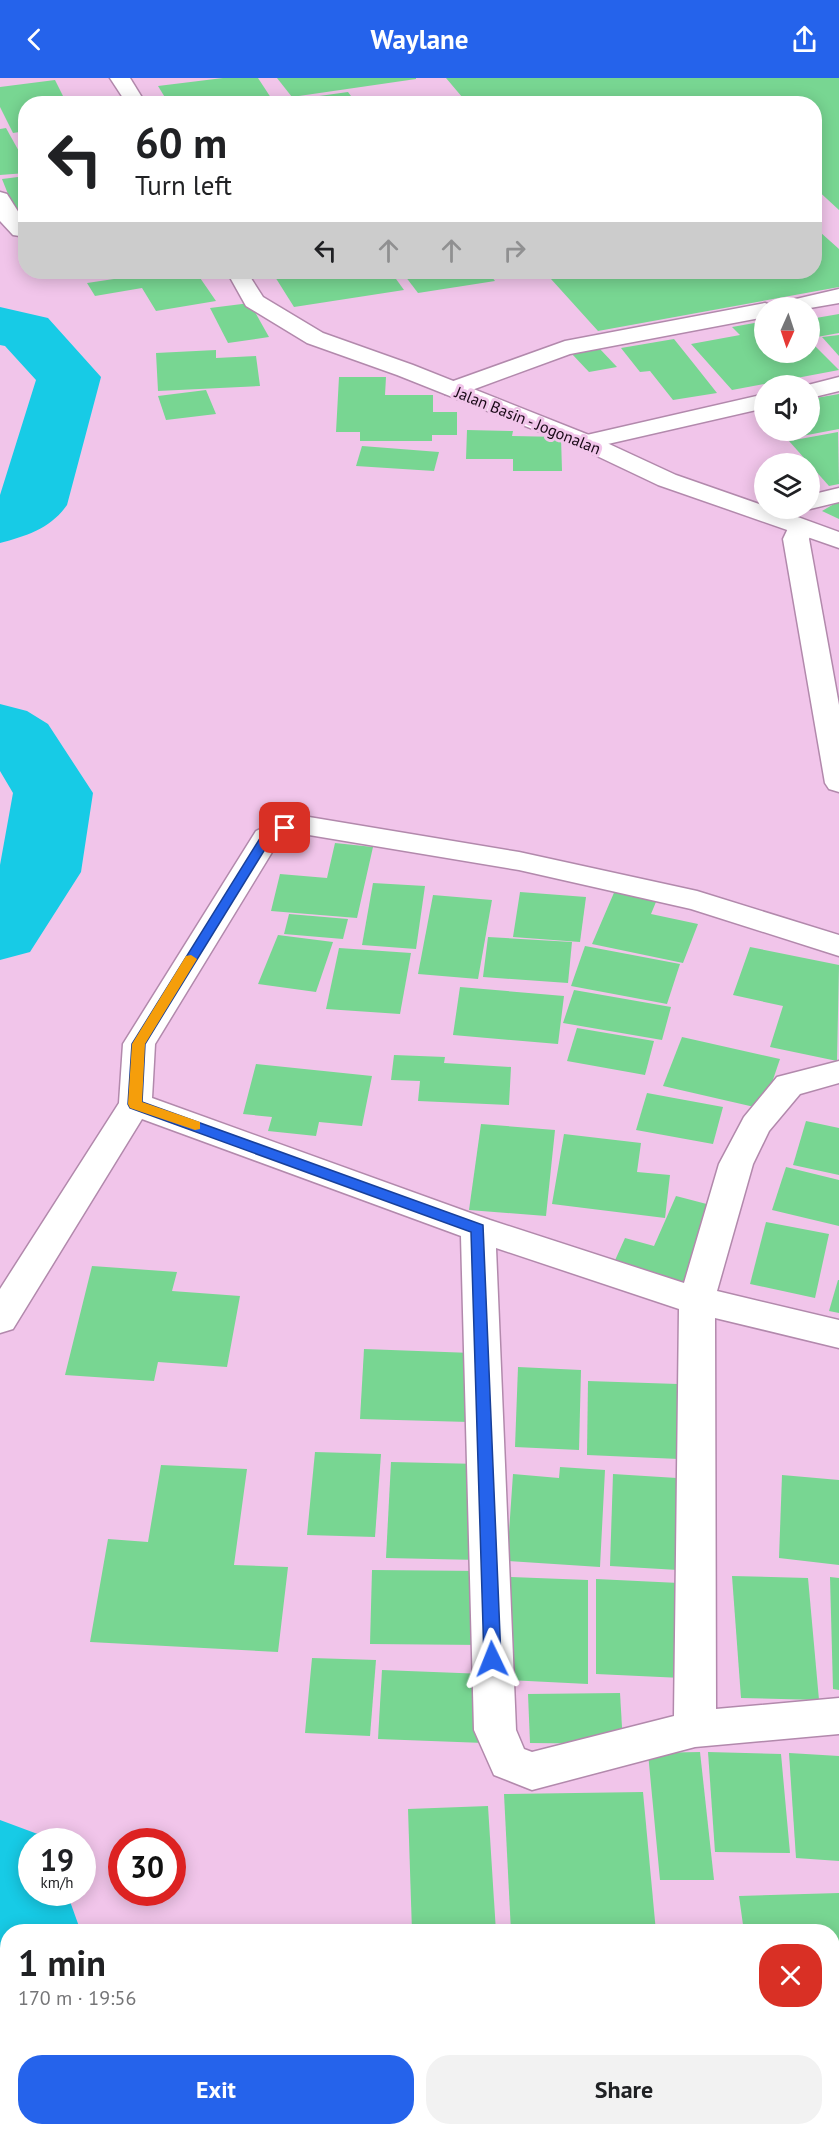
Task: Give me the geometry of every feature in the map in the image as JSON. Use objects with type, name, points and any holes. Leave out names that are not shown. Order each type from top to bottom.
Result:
[{"type":"street","points":[[120,78],[132,96]]},
{"type":"street","points":[[0,198],[8,217],[18,229]]},
{"type":"street","name":"Jalan Basin - Jogonalan","points":[[241,279],[254,301],[315,338],[453,389],[586,442],[667,480],[839,540]]},
{"type":"street","points":[[820,300],[839,296]]},
{"type":"street","points":[[453,389],[565,348],[754,312]]},
{"type":"street","points":[[820,389],[839,384]]},
{"type":"street","points":[[586,442],[754,404]]},
{"type":"street","points":[[820,500],[839,495]]},
{"type":"street","points":[[787,522],[802,567],[839,783]]},
{"type":"street","points":[[0,1319],[135,1104],[139,1044],[266,838],[285,828],[309,826],[519,861],[697,901],[839,946]]},
{"type":"street","points":[[695,1729],[697,1299],[736,1164],[756,1125],[789,1085],[839,1071]]},
{"type":"street","points":[[135,1104],[478,1229],[666,1292],[839,1334]]},
{"type":"street","points":[[478,1229],[495,1730],[509,1762],[532,1771],[695,1729],[839,1716]]},
{"type":"building","points":[[223,78],[258,78],[270,96],[164,96],[158,86]]},
{"type":"building","points":[[277,78],[416,78],[299,96],[291,96]]},
{"type":"building","points":[[446,78],[839,78],[839,210],[822,194],[822,96],[461,96]]},
{"type":"building","points":[[55,80],[63,96],[18,96],[18,132],[13,133],[0,107],[0,87]]},
{"type":"building","points":[[348,92],[351,96],[319,96]]},
{"type":"building","points":[[6,128],[18,150],[18,174],[0,175],[0,129]]},
{"type":"building","points":[[18,177],[18,219],[2,179]]},
{"type":"building","points":[[822,234],[839,249],[839,287],[784,297],[754,297],[754,303],[598,331],[551,279],[822,279]]},
{"type":"building","points":[[114,279],[201,279],[216,301],[156,311],[142,288],[95,296],[87,283]]},
{"type":"building","points":[[276,279],[396,279],[404,290],[294,307]]},
{"type":"building","points":[[407,279],[493,279],[495,281],[418,293]]},
{"type":"building","points":[[250,303],[269,337],[228,343],[210,308]]},
{"type":"building","points":[[839,314],[839,333],[820,336],[820,317]]},
{"type":"building","points":[[754,323],[754,363],[820,363],[820,351],[839,370],[812,375],[754,375],[754,386],[732,390],[691,344],[740,335],[732,327]]},
{"type":"building","points":[[839,335],[839,356],[822,337]]},
{"type":"building","points":[[674,339],[717,393],[673,400],[650,371],[640,372],[621,348]]},
{"type":"building","points":[[599,348],[617,367],[589,372],[571,353]]},
{"type":"building","points":[[216,350],[216,358],[256,356],[260,386],[158,391],[156,353]]},
{"type":"building","points":[[339,377],[386,377],[385,395],[433,395],[433,412],[457,412],[457,435],[432,435],[432,441],[360,441],[360,432],[336,432]]},
{"type":"building","points":[[206,390],[216,414],[166,420],[158,396]]},
{"type":"building","points":[[839,394],[839,429],[820,433],[820,397]]},
{"type":"building","points":[[467,430],[513,431],[512,436],[561,437],[562,471],[513,471],[513,459],[466,459]]},
{"type":"building","points":[[838,432],[839,484],[829,486],[820,476],[820,453],[800,453],[789,441],[820,441],[820,435]]},
{"type":"building","points":[[362,446],[439,452],[434,471],[356,466]]},
{"type":"building","points":[[839,501],[839,519],[822,511]]},
{"type":"building","points":[[335,843],[373,847],[357,918],[271,911],[280,874],[327,878]]},
{"type":"building","points":[[373,883],[425,886],[416,949],[362,945]]},
{"type":"building","points":[[616,888],[658,897],[651,914],[698,924],[683,963],[592,944]]},
{"type":"building","points":[[520,892],[586,897],[580,942],[513,937]]},
{"type":"building","points":[[433,895],[492,900],[478,979],[418,974]]},
{"type":"building","points":[[289,914],[348,919],[343,939],[284,934]]},
{"type":"building","points":[[278,935],[333,942],[316,992],[258,984]]},
{"type":"building","points":[[488,937],[572,942],[568,983],[483,977]]},
{"type":"building","points":[[585,946],[680,964],[667,1004],[571,986]]},
{"type":"building","points":[[750,947],[839,965],[837,1061],[770,1047],[783,1006],[733,995]]},
{"type":"building","points":[[339,948],[411,953],[400,1014],[326,1009]]},
{"type":"building","points":[[460,987],[564,996],[558,1044],[453,1035]]},
{"type":"building","points":[[574,990],[671,1007],[662,1040],[563,1023]]},
{"type":"building","points":[[577,1028],[654,1041],[645,1075],[567,1061]]},
{"type":"building","points":[[682,1037],[780,1059],[763,1109],[663,1086]]},
{"type":"building","points":[[394,1055],[445,1057],[444,1063],[511,1067],[509,1105],[418,1101],[420,1081],[391,1080]]},
{"type":"building","points":[[256,1064],[372,1076],[362,1126],[319,1122],[316,1136],[268,1131],[272,1117],[243,1114]]},
{"type":"building","points":[[647,1093],[723,1107],[713,1144],[636,1130]]},
{"type":"building","points":[[806,1121],[839,1128],[839,1175],[793,1165]]},
{"type":"building","points":[[481,1124],[555,1130],[546,1216],[469,1210]]},
{"type":"building","points":[[564,1134],[641,1143],[637,1172],[670,1175],[665,1218],[552,1204]]},
{"type":"building","points":[[786,1167],[839,1180],[839,1226],[772,1210]]},
{"type":"building","points":[[676,1196],[722,1208],[689,1289],[612,1267],[625,1238],[654,1246]]},
{"type":"building","points":[[766,1222],[829,1234],[815,1298],[750,1284]]},
{"type":"building","points":[[92,1266],[177,1272],[172,1291],[240,1296],[227,1367],[158,1362],[154,1381],[65,1375]]},
{"type":"building","points":[[839,1280],[839,1313],[829,1311]]},
{"type":"building","points":[[364,1349],[472,1353],[469,1422],[360,1419]]},
{"type":"building","points":[[518,1367],[581,1370],[579,1450],[515,1447]]},
{"type":"building","points":[[588,1381],[678,1384],[679,1459],[587,1455]]},
{"type":"building","points":[[315,1452],[381,1454],[375,1537],[307,1535]]},
{"type":"building","points":[[391,1462],[480,1464],[479,1560],[386,1558]]},
{"type":"building","points":[[161,1465],[247,1469],[234,1565],[288,1567],[278,1652],[90,1642],[108,1539],[148,1542]]},
{"type":"building","points":[[560,1467],[605,1470],[600,1567],[507,1561],[513,1474],[559,1478]]},
{"type":"building","points":[[613,1474],[677,1478],[678,1570],[610,1566]]},
{"type":"building","points":[[782,1475],[839,1480],[839,1565],[779,1558]]},
{"type":"building","points":[[372,1570],[482,1571],[483,1645],[370,1644]]},
{"type":"building","points":[[732,1576],[808,1578],[819,1700],[741,1698]]},
{"type":"building","points":[[511,1577],[588,1580],[588,1684],[508,1680]]},
{"type":"building","points":[[830,1577],[839,1578],[839,1690],[833,1689]]},
{"type":"building","points":[[596,1579],[679,1583],[682,1678],[596,1674]]},
{"type":"building","points":[[312,1658],[376,1660],[370,1736],[305,1733]]},
{"type":"building","points":[[382,1670],[485,1674],[484,1743],[378,1739]]},
{"type":"building","points":[[620,1693],[623,1744],[530,1743],[528,1694]]},
{"type":"building","points":[[700,1752],[714,1880],[660,1880],[648,1753]]},
{"type":"building","points":[[708,1752],[781,1754],[790,1853],[715,1852]]},
{"type":"building","points":[[789,1753],[839,1756],[839,1861],[796,1858]]},
{"type":"building","points":[[643,1792],[655,1924],[511,1924],[504,1794]]},
{"type":"building","points":[[488,1806],[495,1924],[412,1924],[408,1809]]},
{"type":"building","points":[[839,1893],[839,1924],[743,1924],[739,1896]]},
{"type":"waterway","points":[[0,326],[26,331],[69,377],[33,505],[0,522]]},
{"type":"waterway","points":[[0,727],[21,740],[53,793],[40,872],[0,932]]},
{"type":"waterway","points":[[0,1876],[17,1924]]},
{"type":"slow traffic","points":[[191,959],[139,1044],[135,1104],[195,1125]]},
{"type":"route","points":[[285,828],[266,838],[139,1044],[135,1104],[478,1229],[492,1659]]}]
